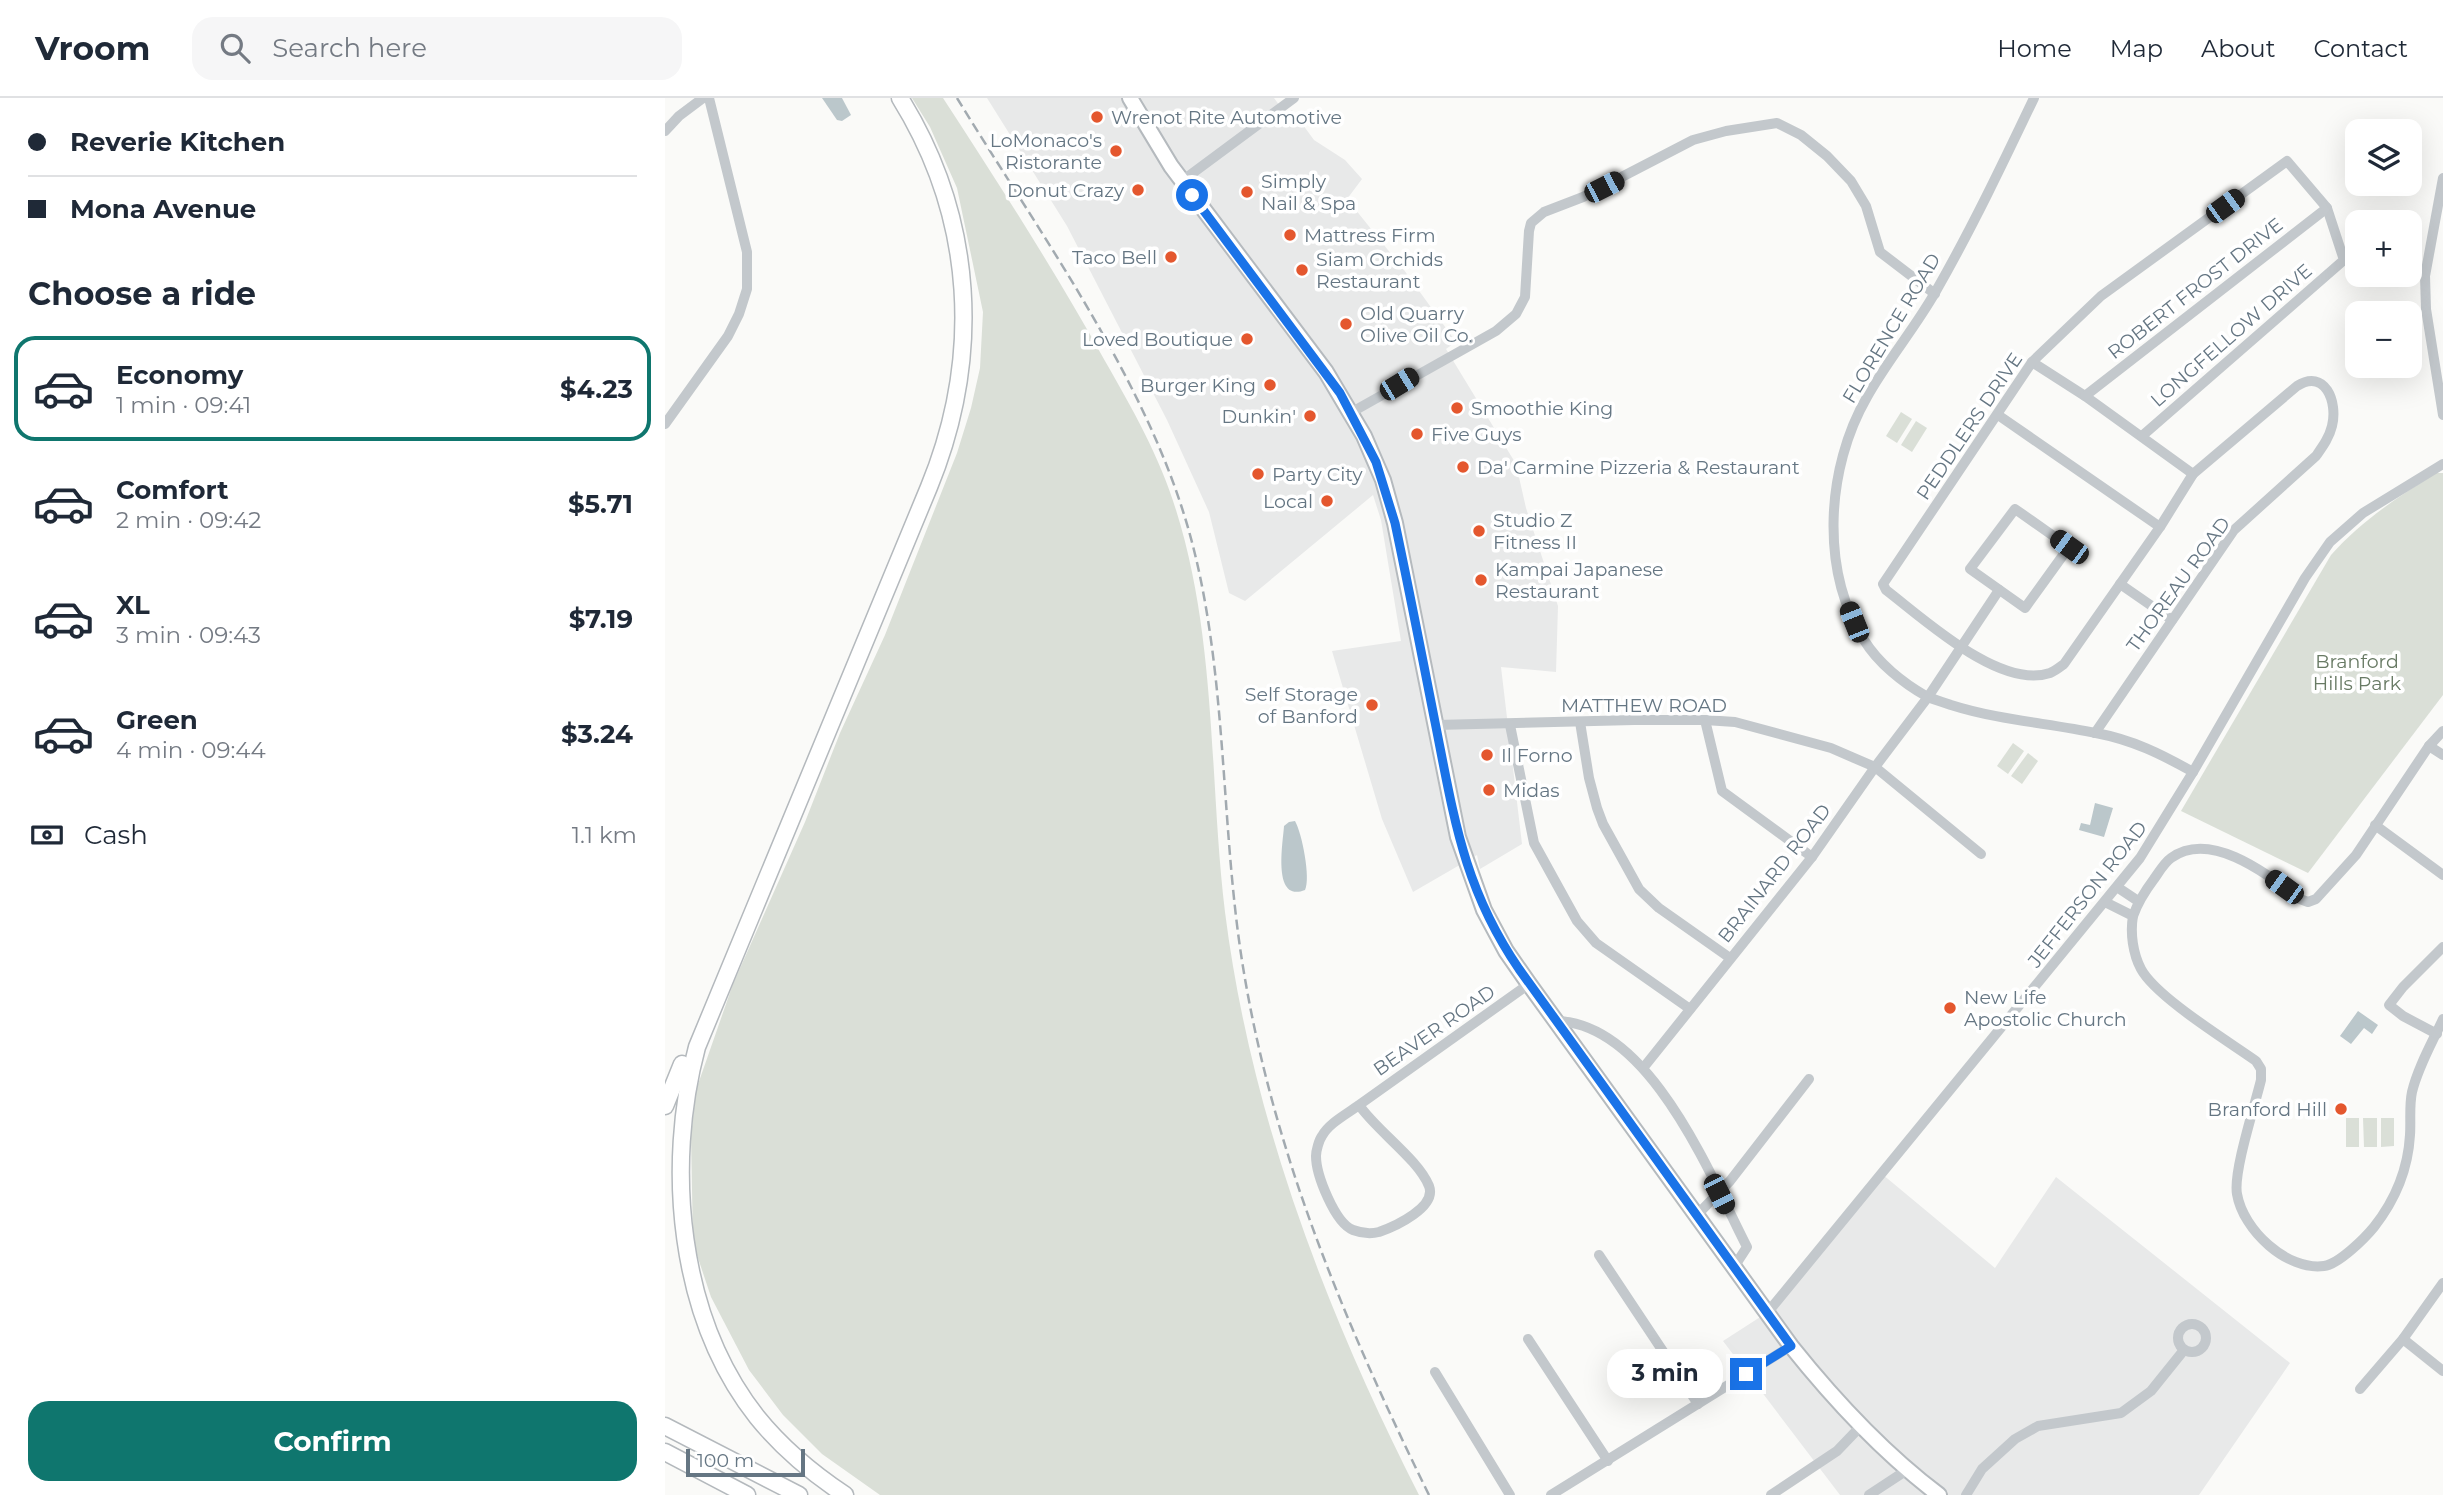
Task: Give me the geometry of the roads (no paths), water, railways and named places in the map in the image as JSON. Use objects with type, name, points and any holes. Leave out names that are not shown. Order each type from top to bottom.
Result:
[{"type":"highway","points":[[665,1106],[923,485],[947,412],[955,364],[958,320],[950,241],[937,191],[924,158],[893,98]]},
{"type":"highway","points":[[845,1495],[815,1474],[779,1442],[748,1404],[723,1363],[702,1316],[688,1270],[678,1208],[677,1153],[683,1095],[697,1047],[929,487],[954,414],[964,335],[964,296],[959,256],[953,223],[937,172],[900,98]]},
{"type":"highway","points":[[669,1427],[799,1495]]},
{"type":"highway","points":[[665,1452],[745,1495]]},
{"type":"highway","points":[[665,1459],[745,1495]]},
{"type":"main road","points":[[1130,98],[1182,181],[1321,365],[1352,412],[1376,462],[1389,501],[1458,837],[1475,888],[1498,937],[1529,984],[1791,1346],[1860,1427],[1939,1495]]},
{"type":"street","points":[[665,131],[679,116],[703,98]]},
{"type":"street","points":[[665,424],[728,336],[747,289],[747,252],[709,98]]},
{"type":"street","points":[[1182,181],[1294,98]]},
{"type":"street","name":"FLORENCE ROAD","points":[[2033,98],[1994,182],[1935,294],[1866,399],[1845,450],[1836,487],[1834,517],[1838,571],[1844,598],[1865,643],[1881,662],[1928,697],[1964,709],[2136,742],[2193,772]]},
{"type":"street","points":[[1352,412],[1496,331],[1516,314],[1525,297],[1529,231],[1537,216],[1583,197],[1693,140],[1726,131],[1777,123],[1827,156],[1851,181],[1866,206],[1880,252],[1935,294]]},
{"type":"street","name":"PEDDLERS DRIVE","points":[[2297,386],[2193,474],[2160,527],[2064,664],[2050,673],[2031,676],[2010,673],[1990,665],[1960,646],[1886,590],[1883,584],[2032,362],[2101,296],[2287,161],[2326,208],[2344,260]]},
{"type":"street","points":[[2443,178],[2427,258],[2425,284],[2426,309],[2443,415]]},
{"type":"street","name":"ROBERT FROST DRIVE","points":[[2085,396],[2326,208]]},
{"type":"street","name":"LONGFELLOW DRIVE","points":[[2142,436],[2344,260]]},
{"type":"street","points":[[2032,362],[2085,396],[2193,474]]},
{"type":"street","name":"THOREAU ROAD","points":[[2095,733],[2234,530],[2316,456],[2327,441],[2333,423],[2328,390],[2317,381],[2306,380],[2297,386]]},
{"type":"street","points":[[1998,415],[2160,527]]},
{"type":"street","name":"JEFFERSON ROAD","points":[[1768,1312],[2105,902],[2162,826],[2305,578],[2330,542],[2363,513],[2443,464]]},
{"type":"street","points":[[2015,509],[2069,547],[2025,608],[1999,590],[1971,569],[2015,509]]},
{"type":"street","points":[[2120,584],[2172,620]]},
{"type":"street","points":[[1928,697],[1999,590]]},
{"type":"street","name":"BRAINARD ROAD","points":[[1644,1067],[1812,857],[1928,697]]},
{"type":"street","points":[[1705,720],[1722,791],[1812,857]]},
{"type":"street","name":"MATTHEW ROAD","points":[[1436,725],[1705,720],[1735,722],[1831,748],[1875,767],[1981,855]]},
{"type":"street","points":[[1580,722],[1597,808],[1608,834],[1639,889],[1659,908],[1730,958]]},
{"type":"street","points":[[1510,724],[1534,843],[1577,921],[1595,943],[1689,1009]]},
{"type":"street","points":[[2443,731],[2429,746],[2356,855],[2316,899],[2308,902],[2300,899],[2251,863],[2208,849],[2193,848],[2165,863],[2138,901],[2131,927],[2140,968],[2149,981],[2200,1022],[2256,1061],[2261,1069],[2261,1080],[2242,1155],[2237,1194],[2253,1227],[2271,1250],[2297,1263],[2326,1266],[2349,1252],[2374,1228],[2396,1195],[2408,1157],[2412,1090],[2443,1019]]},
{"type":"street","points":[[2429,746],[2443,755]]},
{"type":"street","points":[[2375,825],[2443,875]]},
{"type":"street","points":[[2117,887],[2138,901]]},
{"type":"street","points":[[2105,902],[2133,916]]},
{"type":"street","points":[[2437,1034],[2403,1016],[2389,1005],[2403,986],[2443,947]]},
{"type":"street","name":"BEAVER ROAD","points":[[1359,1105],[1383,1134],[1409,1158],[1430,1187],[1430,1198],[1425,1207],[1378,1232],[1357,1231],[1345,1227],[1336,1216],[1316,1156],[1322,1136],[1359,1105],[1529,984]]},
{"type":"street","points":[[1556,1021],[1574,1021],[1609,1039],[1644,1067],[1677,1113],[1747,1248],[1734,1268]]},
{"type":"street","points":[[1696,1216],[1719,1194],[1809,1079]]},
{"type":"street","points":[[1599,1255],[1698,1404]]},
{"type":"street","points":[[2360,1389],[2403,1339],[2443,1283]]},
{"type":"street","points":[[1528,1339],[1608,1461]]},
{"type":"street","points":[[2403,1339],[2443,1371]]},
{"type":"street","points":[[1551,1495],[1791,1346]]},
{"type":"street","points":[[1966,1495],[1982,1469],[2015,1439],[2038,1426],[2121,1413],[2151,1391],[2184,1350]]},
{"type":"street","points":[[1435,1372],[1510,1495]]},
{"type":"street","points":[[1771,1495],[1837,1451],[1860,1427]]},
{"type":"street","points":[[1869,1495],[1907,1470]]},
{"type":"railway","points":[[957,98],[1050,245],[1110,347],[1161,452],[1181,505],[1197,561],[1208,619],[1216,678],[1236,915],[1257,1042],[1274,1109],[1317,1241],[1370,1369],[1429,1495]]},
{"type":"place","name":"Wrenot Rite Automotive","points":[[1097,117]]},
{"type":"place","name":"LoMonaco's Ristorante","points":[[1116,151]]},
{"type":"place","name":"Donut Crazy","points":[[1138,190]]},
{"type":"place","name":"Simply Nail & Spa","points":[[1247,192]]},
{"type":"place","name":"Mattress Firm","points":[[1290,235]]},
{"type":"place","name":"Taco Bell","points":[[1171,257]]},
{"type":"place","name":"Siam Orchids Restaurant","points":[[1302,270]]},
{"type":"place","name":"Old Quarry Olive Oil Co.","points":[[1346,324]]},
{"type":"place","name":"Loved Boutique","points":[[1247,339]]},
{"type":"place","name":"Burger King","points":[[1270,385]]},
{"type":"place","name":"Smoothie King","points":[[1457,408]]},
{"type":"place","name":"Dunkin'","points":[[1310,416]]},
{"type":"place","name":"Five Guys","points":[[1417,434]]},
{"type":"place","name":"Da' Carmine Pizzeria & Restaurant","points":[[1463,467]]},
{"type":"place","name":"Party City","points":[[1258,474]]},
{"type":"place","name":"Local","points":[[1327,501]]},
{"type":"place","name":"Studio Z Fitness II","points":[[1479,531]]},
{"type":"place","name":"Kampai Japanese Restaurant","points":[[1481,580]]},
{"type":"place","name":"Self Storage of Banford","points":[[1372,705]]},
{"type":"place","name":"Il Forno","points":[[1487,755]]},
{"type":"place","name":"Midas","points":[[1489,790]]},
{"type":"place","name":"New Life Apostolic Church","points":[[1950,1008]]},
{"type":"place","name":"Branford Hill","points":[[2341,1109]]},
{"type":"park label","name":"Branford Hills Park","points":[[2357,672]]}]
